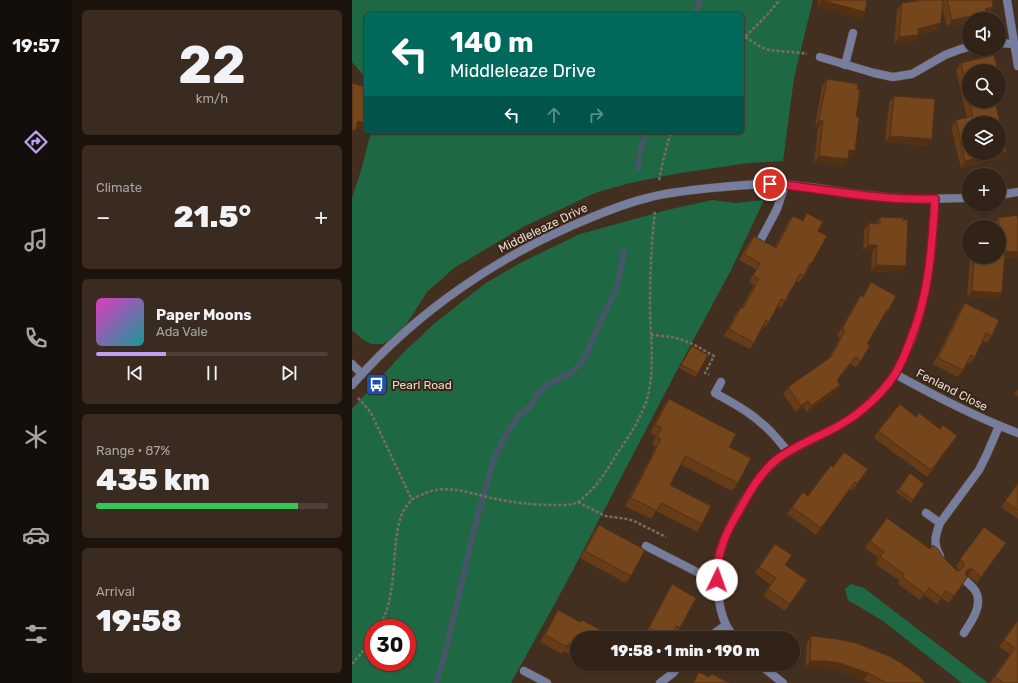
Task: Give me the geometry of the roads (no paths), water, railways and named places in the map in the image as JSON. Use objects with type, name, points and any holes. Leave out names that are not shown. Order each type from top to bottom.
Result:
[{"type":"street","points":[[1007,0],[1018,66]]},
{"type":"street","points":[[845,65],[853,33]]},
{"type":"street","points":[[1006,43],[1014,44]]},
{"type":"street","points":[[820,58],[893,77],[912,74],[945,55],[962,49]]},
{"type":"street","name":"Middleleaze Drive","points":[[352,385],[419,320],[449,296],[484,272],[536,243],[576,224],[613,209],[657,196],[686,191],[770,184],[898,198],[962,198]]},
{"type":"street","points":[[760,241],[777,209],[785,185]]},
{"type":"street","points":[[1006,194],[1018,192]]},
{"type":"street","points":[[730,631],[726,625],[720,609],[717,580],[719,555],[731,524],[752,488],[775,461],[788,452],[841,425],[871,402],[885,388],[895,374],[917,326],[924,298],[929,267],[935,199]]},
{"type":"street","points":[[352,364],[362,374]]},
{"type":"street","name":"Fenland Close","points":[[895,374],[957,407],[1018,433]]},
{"type":"street","points":[[721,382],[715,393],[746,411],[761,422],[788,452]]},
{"type":"street","points":[[945,564],[939,556],[936,548],[935,540],[937,530],[940,523],[979,470],[999,426]]},
{"type":"street","points":[[926,513],[940,523]]},
{"type":"street","points":[[646,546],[698,573],[717,580]]},
{"type":"street","points":[[964,633],[976,612],[978,600],[977,592],[966,581]]},
{"type":"street","points":[[718,631],[726,625]]},
{"type":"street","points":[[660,683],[675,671]]},
{"type":"street","points":[[768,671],[783,683]]},
{"type":"street","points":[[524,672],[547,683]]},
{"type":"waterway","points":[[696,12],[700,0]]},
{"type":"waterway","points":[[638,168],[640,152],[645,134]]},
{"type":"waterway","points":[[436,683],[445,654],[475,526],[494,459],[510,428],[519,415],[531,406],[537,394],[547,385],[570,374],[584,360],[618,284],[624,252]]},
{"type":"place","name":"Pearl Road","points":[[376,385]]}]
